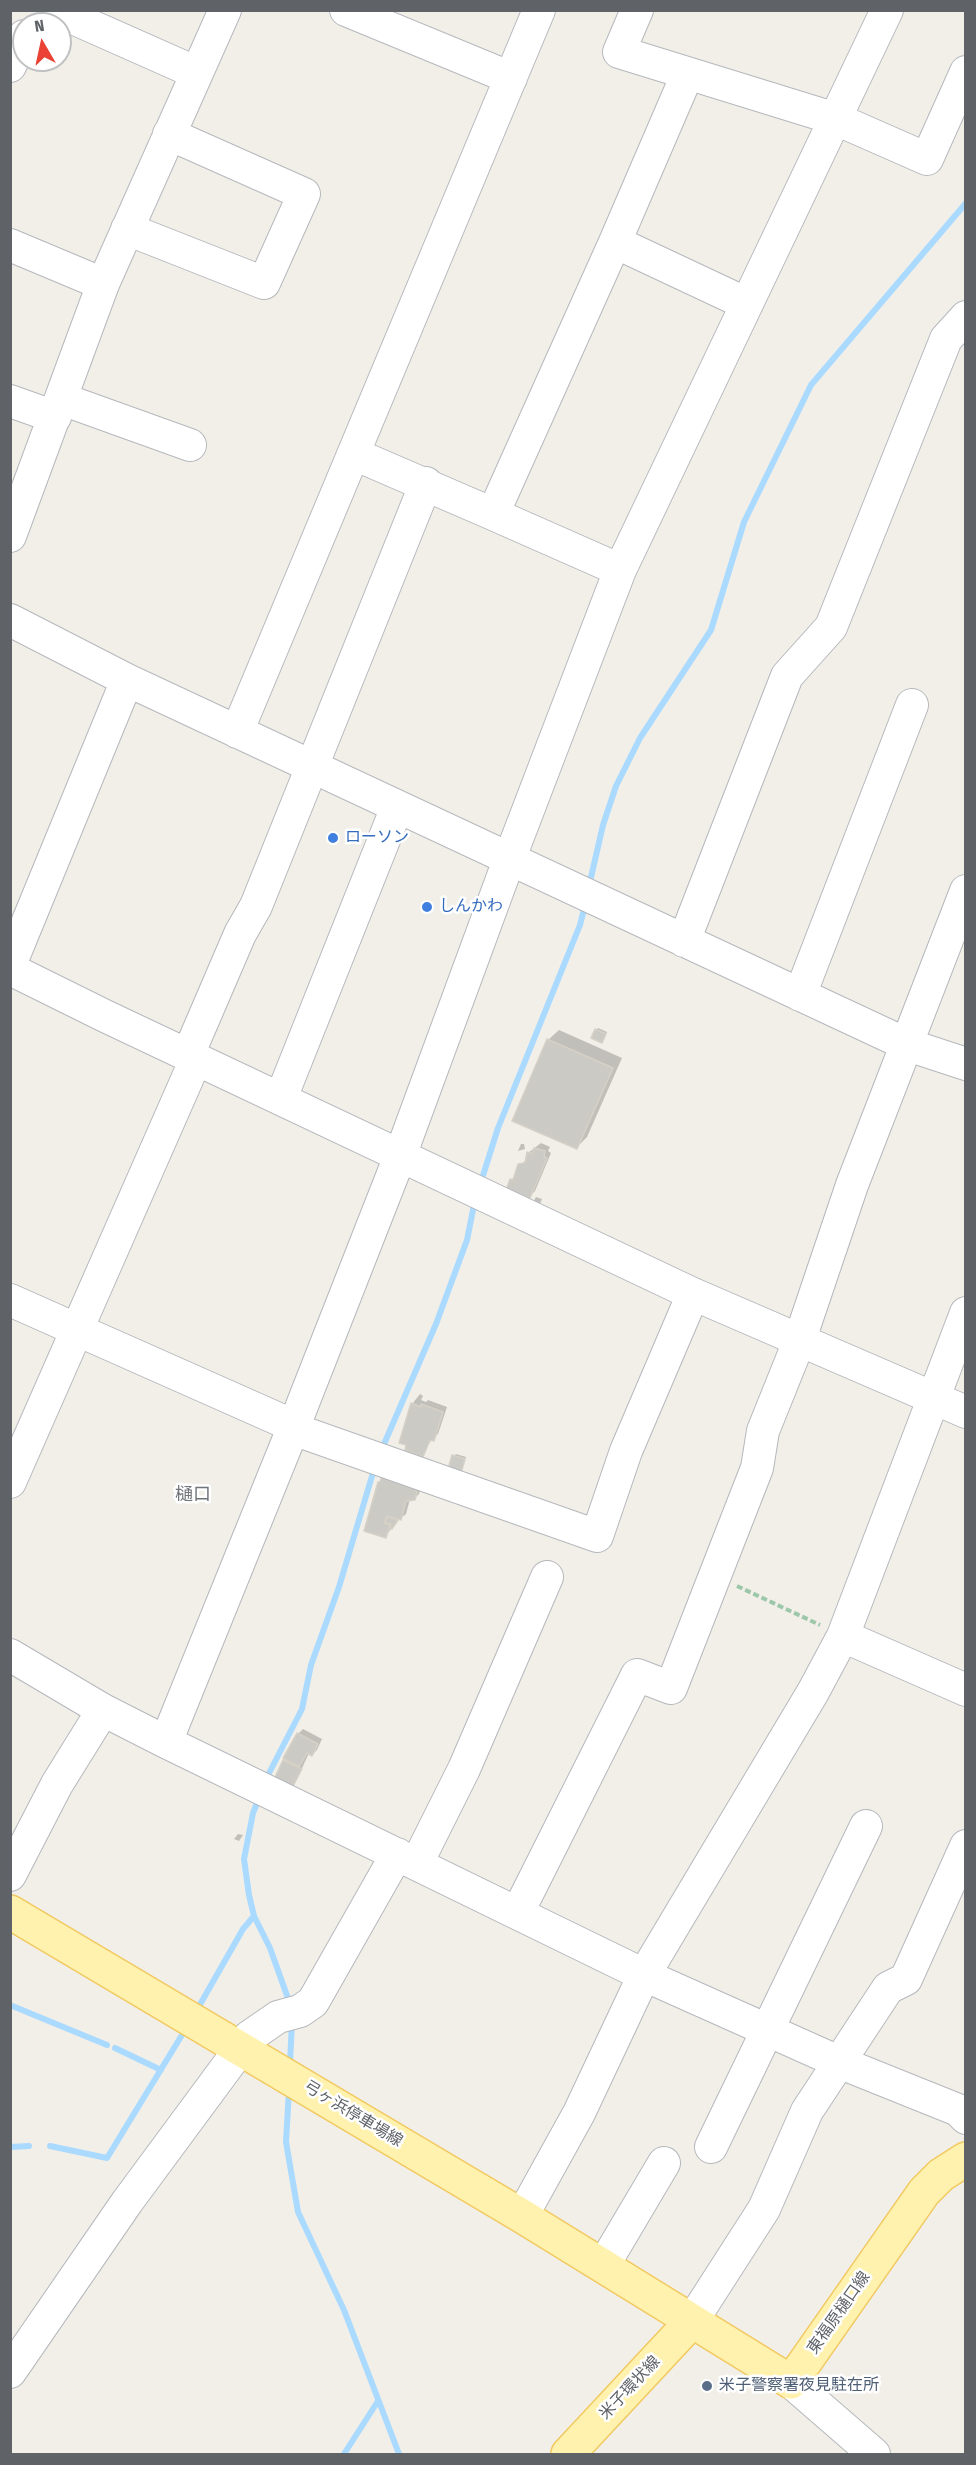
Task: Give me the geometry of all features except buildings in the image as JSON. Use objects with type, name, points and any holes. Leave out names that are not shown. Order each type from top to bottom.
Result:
[{"type":"main road","name":"弓ヶ浜停車場線","points":[[10,1912],[241,2047],[692,2321]]},
{"type":"main road","name":"東福原樋口線","points":[[791,2382],[924,2192],[941,2175],[966,2159]]},
{"type":"main road","points":[[692,2321],[791,2382]]},
{"type":"main road","name":"米子環状線","points":[[568,2454],[692,2321]]},
{"type":"street","points":[[55,10],[197,73]]},
{"type":"street","points":[[10,536],[103,284],[225,10]]},
{"type":"street","points":[[346,10],[511,78]]},
{"type":"street","points":[[237,732],[539,10]]},
{"type":"street","points":[[637,10],[619,52],[687,75],[836,119],[927,159],[966,72]]},
{"type":"street","points":[[166,1742],[400,1156],[509,860],[620,570],[887,10]]},
{"type":"street","points":[[493,514],[687,75]]},
{"type":"street","points":[[127,229],[264,283],[304,194],[169,134]]},
{"type":"street","points":[[615,242],[747,304]]},
{"type":"street","points":[[10,245],[103,284]]},
{"type":"street","points":[[684,941],[787,676],[831,627],[946,339],[966,317]]},
{"type":"street","points":[[10,400],[59,408],[190,445]]},
{"type":"street","points":[[354,454],[426,483],[620,570]]},
{"type":"street","points":[[10,1482],[78,1330],[192,1057],[240,934],[256,906],[426,483]]},
{"type":"street","points":[[10,620],[127,680],[509,860],[908,1045],[966,1064]]},
{"type":"street","points":[[127,680],[10,967],[192,1057],[693,1294],[966,1412]]},
{"type":"street","points":[[800,995],[912,705]]},
{"type":"street","points":[[280,1098],[397,807]]},
{"type":"street","points":[[518,1912],[637,1676],[671,1688],[758,1468],[763,1431],[800,1339],[852,1185],[966,891]]},
{"type":"street","points":[[10,1300],[293,1427],[597,1536],[626,1451],[693,1294]]},
{"type":"street","points":[[522,2216],[579,2113],[644,1975],[807,1702],[843,1635],[966,1313]]},
{"type":"street","points":[[10,2372],[127,2202],[249,2037],[278,2017],[300,2011],[313,2002],[464,1769],[547,1577]]},
{"type":"street","points":[[843,1635],[966,1690]]},
{"type":"street","points":[[10,1655],[103,1710],[166,1742],[644,1975],[840,2063],[958,2110],[966,2118]]},
{"type":"street","points":[[10,1875],[57,1784],[103,1710]]},
{"type":"street","points":[[711,2147],[866,1826]]},
{"type":"street","points":[[692,2321],[764,2210],[807,2111],[888,1988],[906,1980],[966,1846]]},
{"type":"street","points":[[603,2266],[664,2163]]},
{"type":"street","points":[[791,2382],[874,2454]]},
{"type":"path","points":[[715,1576],[843,1635]]},
{"type":"waterway","points":[[589,886],[603,825],[616,786],[640,738],[711,630],[744,522],[811,385],[966,203]]},
{"type":"waterway","points":[[480,1185],[498,1128],[580,925],[585,905]]},
{"type":"waterway","points":[[381,1451],[436,1324],[467,1240],[475,1200]]},
{"type":"waterway","points":[[265,1781],[302,1709],[311,1665],[339,1587],[375,1466]]},
{"type":"waterway","points":[[260,1796],[253,1813],[244,1859],[249,1895],[254,1916],[270,1948],[290,2004]]},
{"type":"waterway","points":[[198,2008],[243,1929],[254,1916]]},
{"type":"waterway","points":[[10,2005],[107,2045]]},
{"type":"waterway","points":[[290,2063],[292,2022]]},
{"type":"waterway","points":[[50,2146],[107,2158],[185,2030]]},
{"type":"waterway","points":[[115,2048],[161,2070]]},
{"type":"waterway","points":[[289,2090],[286,2142],[298,2212],[344,2310],[399,2454]]},
{"type":"waterway","points":[[10,2147],[29,2146]]},
{"type":"waterway","points":[[344,2454],[378,2401]]},
{"type":"place","name":"ローソン","points":[[333,838]]},
{"type":"place","name":"しんかわ","points":[[427,907]]},
{"type":"place","name":"米子警察署夜見駐在所","points":[[707,2386]]},
{"type":"district","name":"樋口","points":[[193,1495]]}]
